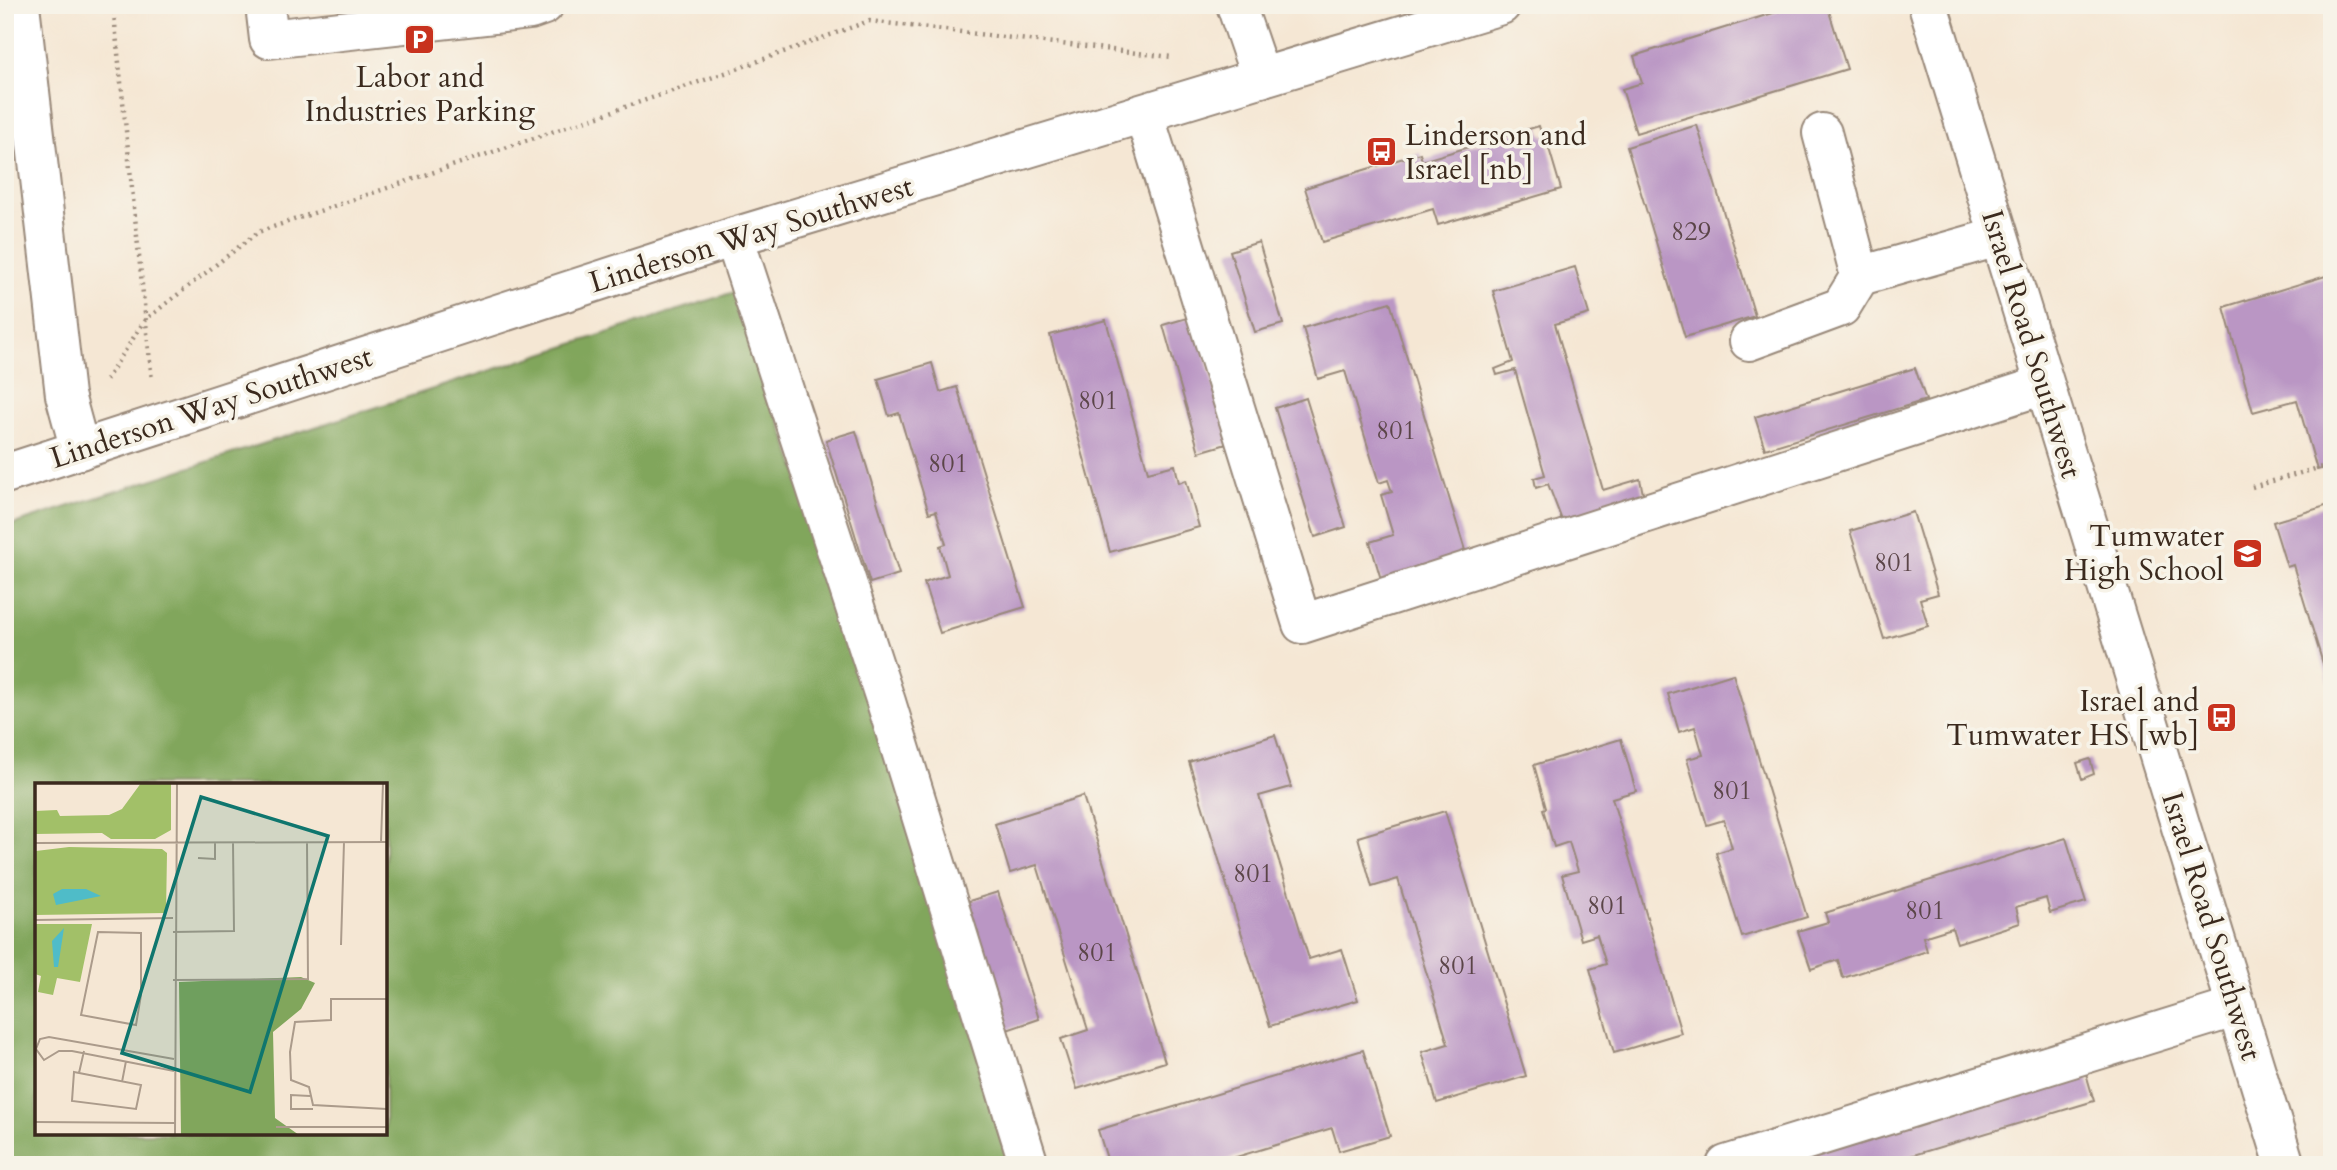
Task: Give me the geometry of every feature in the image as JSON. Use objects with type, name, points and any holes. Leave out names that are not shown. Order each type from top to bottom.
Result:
[{"type":"street","points":[[20,5],[65,395],[80,450]]},
{"type":"street","points":[[265,5],[269,39],[530,10],[544,5]]},
{"type":"street","points":[[1236,5],[1261,78]]},
{"type":"street","name":"Linderson Way Southwest","points":[[5,474],[734,237],[1501,5]]},
{"type":"street","name":"Israel Road Southwest","points":[[1928,5],[2285,1165]]},
{"type":"street","points":[[1143,114],[1302,624],[2044,385]]},
{"type":"street","points":[[1822,133],[1860,276]]},
{"type":"street","points":[[734,237],[891,715],[1029,1165]]},
{"type":"street","points":[[1749,341],[1841,307],[1860,276],[1998,237]]},
{"type":"street","points":[[1726,1165],[2237,1007]]},
{"type":"path","points":[[113,5],[152,381]]},
{"type":"path","points":[[1316,5],[1317,11],[1324,5]]},
{"type":"path","points":[[105,381],[145,320],[258,232],[718,76],[869,21],[1171,57]]},
{"type":"path","points":[[2252,487],[2332,464]]},
{"type":"green space","points":[[734,292],[1043,1165],[5,1165],[5,527]]},
{"type":"building","points":[[1799,5],[1827,5],[1847,69],[1636,133],[1622,89],[1642,83],[1634,56]]},
{"type":"building","points":[[1697,125],[1755,316],[1685,337],[1627,147]]},
{"type":"building","points":[[1539,126],[1542,136],[1545,135],[1561,189],[1438,225],[1433,209],[1322,242],[1305,188],[1420,153],[1422,161]]},
{"type":"building","points":[[1259,242],[1283,324],[1255,332],[1230,251]]},
{"type":"building","points":[[1575,267],[1589,314],[1555,324],[1603,490],[1640,479],[1645,504],[1565,528],[1548,484],[1536,488],[1534,478],[1545,475],[1515,370],[1497,375],[1495,369],[1513,362],[1493,291]]},
{"type":"building","points":[[2332,274],[2332,466],[2317,470],[2297,400],[2253,412],[2224,307]]},
{"type":"building","points":[[1390,302],[1470,567],[1385,593],[1370,542],[1393,535],[1381,495],[1392,492],[1388,480],[1379,483],[1345,371],[1318,379],[1303,328]]},
{"type":"building","points":[[1194,316],[1230,443],[1199,452],[1163,325]]},
{"type":"building","points":[[1106,320],[1148,472],[1175,465],[1179,483],[1186,480],[1199,527],[1110,552],[1050,335]]},
{"type":"building","points":[[932,363],[940,392],[957,387],[1025,607],[940,633],[924,583],[948,575],[940,546],[946,544],[936,511],[929,513],[899,413],[889,416],[878,379]]},
{"type":"building","points":[[1915,368],[1926,400],[1765,449],[1755,417]]},
{"type":"building","points":[[1306,398],[1346,527],[1315,537],[1275,408]]},
{"type":"building","points":[[856,431],[899,574],[870,583],[826,440]]},
{"type":"building","points":[[2332,504],[2331,690],[2293,565],[2287,567],[2273,522]]},
{"type":"building","points":[[1913,512],[1938,594],[1920,599],[1928,626],[1884,639],[1850,531]]},
{"type":"building","points":[[1733,674],[1807,917],[1742,937],[1716,853],[1732,848],[1724,820],[1707,825],[1687,759],[1703,755],[1695,727],[1679,732],[1668,694]]},
{"type":"building","points":[[1275,735],[1291,787],[1259,796],[1309,959],[1342,949],[1358,1000],[1270,1026],[1189,762]]},
{"type":"building","points":[[1621,739],[1636,791],[1612,798],[1681,1033],[1614,1053],[1590,969],[1606,964],[1597,935],[1581,940],[1562,875],[1578,871],[1569,842],[1554,847],[1534,765]]},
{"type":"building","points":[[2090,759],[2094,774],[2082,779],[2077,763]]},
{"type":"building","points":[[1083,796],[1165,1062],[1077,1089],[1061,1039],[1088,1030],[1037,865],[1010,873],[995,824]]},
{"type":"building","points":[[1445,811],[1526,1076],[1437,1103],[1422,1052],[1448,1044],[1398,879],[1372,887],[1358,837]]},
{"type":"building","points":[[2066,838],[2086,902],[2050,913],[2046,898],[2016,907],[2020,923],[1957,943],[1952,928],[1923,937],[1927,951],[1843,978],[1838,960],[1811,969],[1798,931],[1828,922],[1825,913]]},
{"type":"building","points":[[998,892],[1039,1019],[1007,1030],[966,902]]},
{"type":"building","points":[[1363,1050],[1390,1136],[1339,1151],[1332,1128],[1210,1165],[1109,1165],[1098,1130]]},
{"type":"building","points":[[2085,1070],[2094,1101],[1880,1165],[1764,1165]]},
{"type":"place","name":"Labor and Industries Parking","points":[[420,39]]},
{"type":"place","name":"Linderson and Israel [nb]","points":[[1382,152]]},
{"type":"place","name":"Tumwater High School","points":[[2247,553]]},
{"type":"place","name":"Israel and Tumwater HS [wb]","points":[[2222,718]]}]
